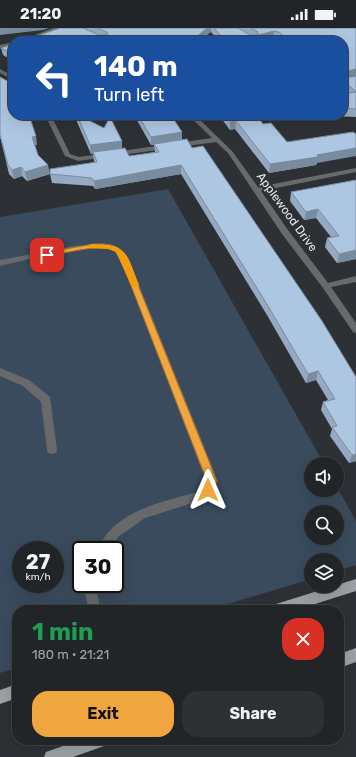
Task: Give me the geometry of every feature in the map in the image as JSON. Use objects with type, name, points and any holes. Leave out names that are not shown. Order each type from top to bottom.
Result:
[{"type":"main road","points":[[293,605],[356,586]]},
{"type":"main road","points":[[344,659],[356,655]]},
{"type":"main road","points":[[0,697],[12,693]]},
{"type":"main road","points":[[52,757],[87,745]]},
{"type":"street","points":[[36,36],[58,28]]},
{"type":"street","points":[[50,120],[67,156],[78,159],[215,140]]},
{"type":"street","name":"Applewood Drive","points":[[196,120],[215,140],[230,152],[285,232],[326,286],[356,330]]},
{"type":"street","points":[[256,190],[356,170]]},
{"type":"street","points":[[0,264],[94,246],[110,247],[119,250],[128,267],[212,481],[208,490],[201,496],[141,514],[114,533],[109,541]]},
{"type":"street","points":[[326,286],[356,279]]},
{"type":"street","points":[[0,372],[26,383],[46,400],[52,450]]},
{"type":"street","points":[[91,593],[95,605]]},
{"type":"shaded area","points":[[168,189],[320,457],[304,457],[304,497],[343,497],[356,521],[356,565],[344,569],[344,553],[304,553],[304,581],[225,605],[12,605],[12,669],[0,673],[0,217]]},
{"type":"building","points":[[60,28],[83,28],[99,35],[108,35],[107,32],[97,28],[207,28],[198,36],[37,36]]},
{"type":"building","points":[[214,28],[238,28],[250,35],[257,35],[253,36],[221,36]]},
{"type":"building","points":[[251,28],[356,28],[356,69],[348,71],[348,36],[283,36],[279,32],[274,31],[258,35],[258,32]]},
{"type":"building","points":[[8,46],[8,52],[1,48]]},
{"type":"building","points":[[356,76],[356,92],[348,85],[348,77]]},
{"type":"building","points":[[0,77],[8,81],[8,120],[31,120],[36,136],[32,137],[38,155],[48,165],[25,172],[21,167],[12,170],[8,165],[0,135]]},
{"type":"building","points":[[356,92],[356,109],[348,108],[348,93]]},
{"type":"building","points":[[79,120],[88,120],[104,128],[108,120],[112,120],[122,141],[90,145]]},
{"type":"building","points":[[141,120],[174,120],[182,132],[151,137]]},
{"type":"building","points":[[229,120],[260,120],[263,124],[271,123],[287,142],[353,132],[356,134],[356,148],[317,155],[318,157],[270,164],[236,121],[230,122]]},
{"type":"building","points":[[187,139],[192,148],[203,146],[322,321],[356,377],[356,454],[352,455],[332,427],[337,426],[323,402],[335,399],[318,371],[308,374],[181,165],[94,181],[92,178],[50,174],[50,169],[97,162],[93,152],[125,148],[129,156],[159,152],[154,144]]},
{"type":"building","points":[[356,180],[356,250],[339,254],[327,238],[339,236],[318,209],[306,212],[291,192]]},
{"type":"slow traffic","points":[[92,246],[110,247],[119,250],[125,260],[135,285]]},
{"type":"route","points":[[47,255],[94,246],[110,247],[119,250],[125,260],[212,481],[208,490]]}]
